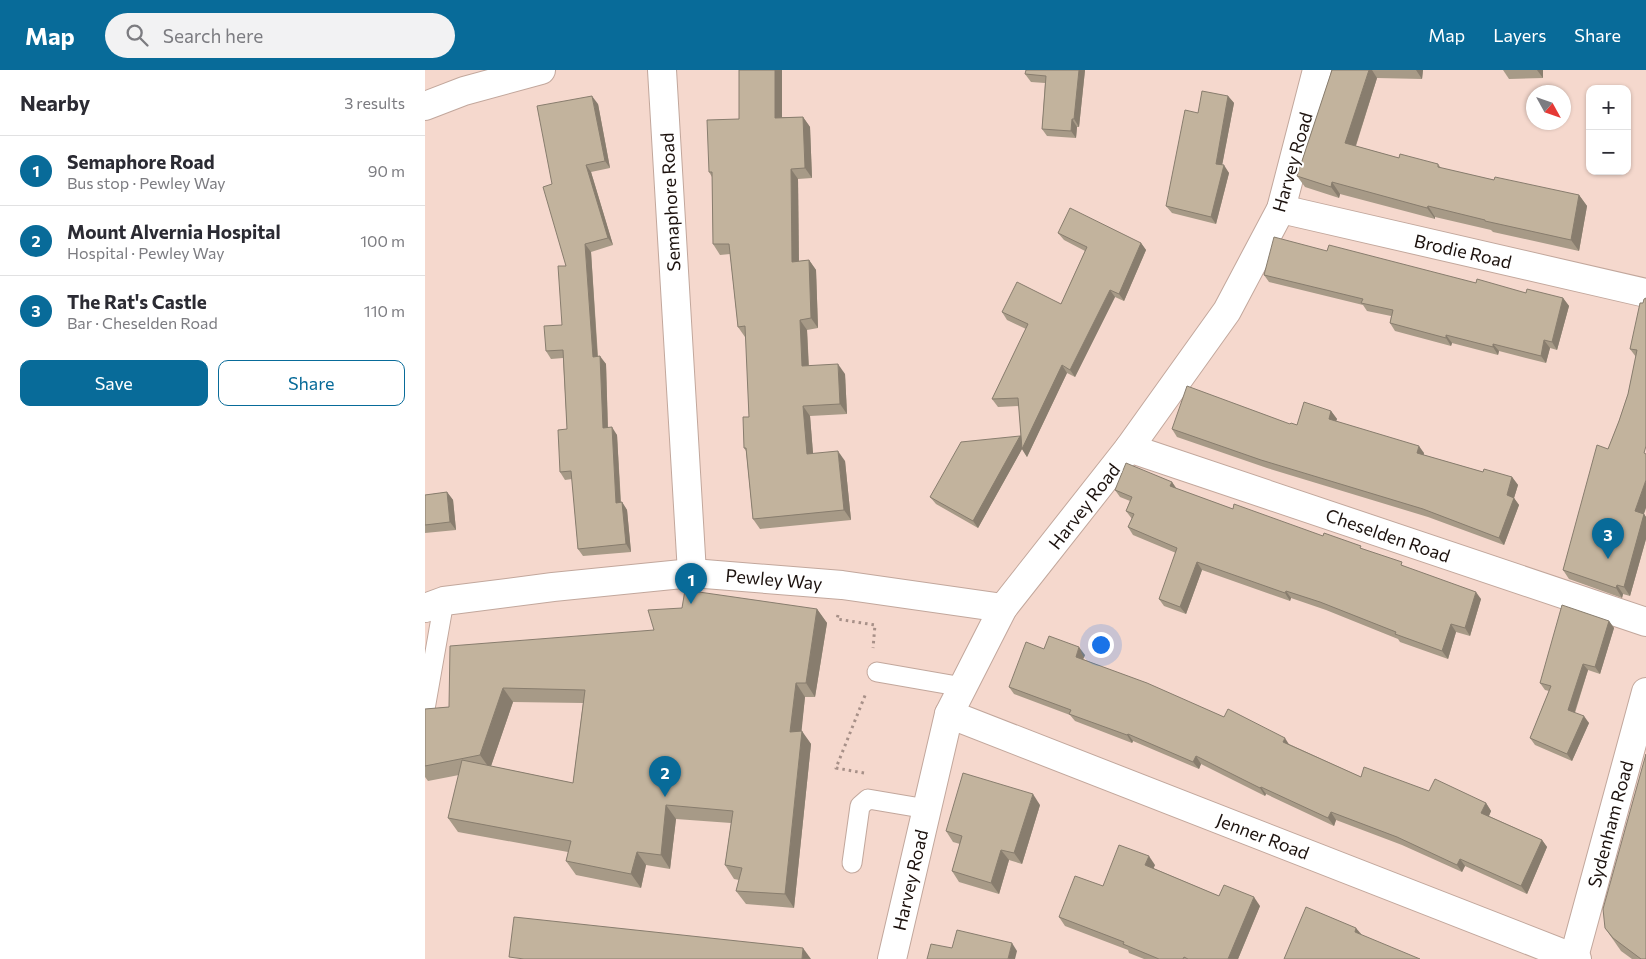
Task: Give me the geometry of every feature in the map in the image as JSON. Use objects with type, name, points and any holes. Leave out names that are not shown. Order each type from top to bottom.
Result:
[{"type":"street","points":[[425,106],[464,91],[541,70]]},
{"type":"street","name":"Semaphore Road","points":[[662,70],[692,573]]},
{"type":"street","name":"Harvey Road","points":[[892,959],[949,714],[1003,608],[1129,448],[1227,311],[1281,209],[1317,70]]},
{"type":"street","name":"Brodie Road","points":[[1281,209],[1646,293]]},
{"type":"street","name":"Cheselden Road","points":[[1129,448],[1646,622]]},
{"type":"street","name":"Pewley Way","points":[[435,605],[553,587],[692,573],[842,585],[1003,608]]},
{"type":"street","name":"Sydenham Road","points":[[1576,958],[1646,692]]},
{"type":"street","name":"Jenner Road","points":[[949,714],[1576,958]]},
{"type":"lane","points":[[425,709],[435,605]]},
{"type":"lane","points":[[873,679],[963,687]]},
{"type":"lane","points":[[852,863],[860,806],[868,799],[927,809]]},
{"type":"path","points":[[837,619],[875,625],[873,651]]},
{"type":"path","points":[[867,774],[836,768],[873,679]]},
{"type":"building","points":[[739,70],[775,70],[775,118],[803,117],[805,168],[791,169],[792,262],[809,260],[811,318],[800,320],[802,366],[838,364],[840,404],[803,406],[807,454],[838,451],[844,510],[753,519],[746,448],[744,448],[743,417],[749,417],[745,326],[738,327],[729,244],[713,244],[712,172],[709,172],[707,120],[739,119]]},
{"type":"building","points":[[1026,70],[1079,70],[1071,131],[1042,129],[1046,76],[1025,74]]},
{"type":"building","points":[[1332,70],[1369,70],[1345,143],[1399,158],[1400,154],[1438,164],[1438,167],[1494,180],[1495,177],[1579,195],[1571,240],[1428,206],[1427,208],[1332,182],[1331,187],[1297,176]]},
{"type":"building","points":[[1202,91],[1228,96],[1216,164],[1224,165],[1211,217],[1166,206],[1185,110],[1198,113]]},
{"type":"building","points":[[592,96],[605,161],[586,165],[608,238],[585,244],[593,357],[600,356],[603,428],[612,427],[616,503],[622,502],[626,544],[578,549],[571,471],[560,472],[558,430],[567,429],[563,350],[546,351],[544,326],[562,325],[558,266],[566,266],[543,187],[552,184],[537,106]]},
{"type":"building","points":[[1070,208],[1141,243],[1119,294],[1110,290],[1070,370],[1062,365],[1022,449],[1018,398],[992,399],[1028,324],[1002,312],[1017,282],[1061,304],[1087,247],[1058,233]]},
{"type":"building","points":[[1274,237],[1327,251],[1329,245],[1476,283],[1477,279],[1526,293],[1527,289],[1563,298],[1552,342],[1544,340],[1541,356],[1493,344],[1493,347],[1446,335],[1446,338],[1390,323],[1393,310],[1361,303],[1363,299],[1264,275]]},
{"type":"building","points":[[1646,298],[1646,446],[1644,453],[1646,454],[1646,480],[1635,511],[1644,514],[1624,587],[1617,585],[1616,588],[1563,570],[1597,445],[1608,449],[1628,394],[1637,350],[1630,349],[1640,303],[1643,303]]},
{"type":"building","points":[[1187,386],[1297,425],[1304,402],[1331,411],[1329,419],[1419,446],[1417,453],[1483,472],[1484,469],[1512,477],[1507,495],[1514,498],[1499,538],[1423,509],[1261,460],[1172,429]]},
{"type":"building","points":[[1020,436],[973,521],[930,497],[961,442]]},
{"type":"building","points":[[1126,463],[1172,482],[1170,486],[1233,509],[1234,504],[1323,536],[1324,533],[1361,546],[1360,548],[1402,562],[1401,565],[1476,592],[1465,628],[1451,624],[1442,651],[1395,634],[1396,632],[1320,602],[1286,591],[1285,593],[1197,562],[1180,607],[1159,599],[1177,548],[1128,527],[1134,514],[1126,511],[1132,497],[1115,490]]},
{"type":"building","points":[[447,492],[450,522],[425,525],[425,495]]},
{"type":"building","points":[[685,590],[817,609],[806,683],[796,683],[790,732],[802,731],[785,894],[736,891],[742,868],[725,865],[733,811],[666,805],[661,855],[637,852],[631,874],[566,861],[571,841],[448,818],[462,760],[573,783],[585,690],[503,688],[480,755],[425,766],[425,709],[449,707],[450,646],[654,630],[648,610],[682,608]]},
{"type":"building","points":[[1562,605],[1609,621],[1595,667],[1583,664],[1568,710],[1584,716],[1567,754],[1530,738],[1551,686],[1540,683]]},
{"type":"building","points":[[1049,636],[1079,647],[1076,657],[1147,683],[1224,717],[1228,709],[1285,738],[1283,742],[1361,777],[1364,767],[1429,791],[1435,779],[1486,803],[1481,813],[1542,840],[1521,886],[1460,859],[1457,865],[1397,837],[1331,812],[1328,818],[1260,788],[1196,756],[1193,762],[1128,734],[1069,714],[1071,710],[1009,687],[1026,642],[1044,649]]},
{"type":"building","points":[[1646,754],[1646,959],[1641,959],[1613,938],[1605,928],[1603,909]]},
{"type":"building","points":[[963,773],[1033,794],[1014,853],[1001,850],[991,883],[952,871],[962,836],[946,831]]},
{"type":"building","points":[[1119,845],[1149,856],[1145,865],[1219,896],[1224,885],[1254,897],[1228,959],[1188,959],[1184,957],[1183,959],[1159,959],[1123,944],[1124,942],[1059,917],[1075,876],[1103,886]]},
{"type":"building","points":[[1306,907],[1356,928],[1355,932],[1420,959],[1284,959]]},
{"type":"building","points":[[514,917],[803,948],[802,959],[524,959],[509,957]]},
{"type":"building","points":[[957,930],[1012,943],[1008,959],[927,959],[931,944],[952,948]]},
{"type":"place","name":"The Rat's Castle","points":[[1608,559]]},
{"type":"place","name":"Semaphore Road","points":[[691,604]]},
{"type":"place","name":"Mount Alvernia Hospital","points":[[665,797]]}]
